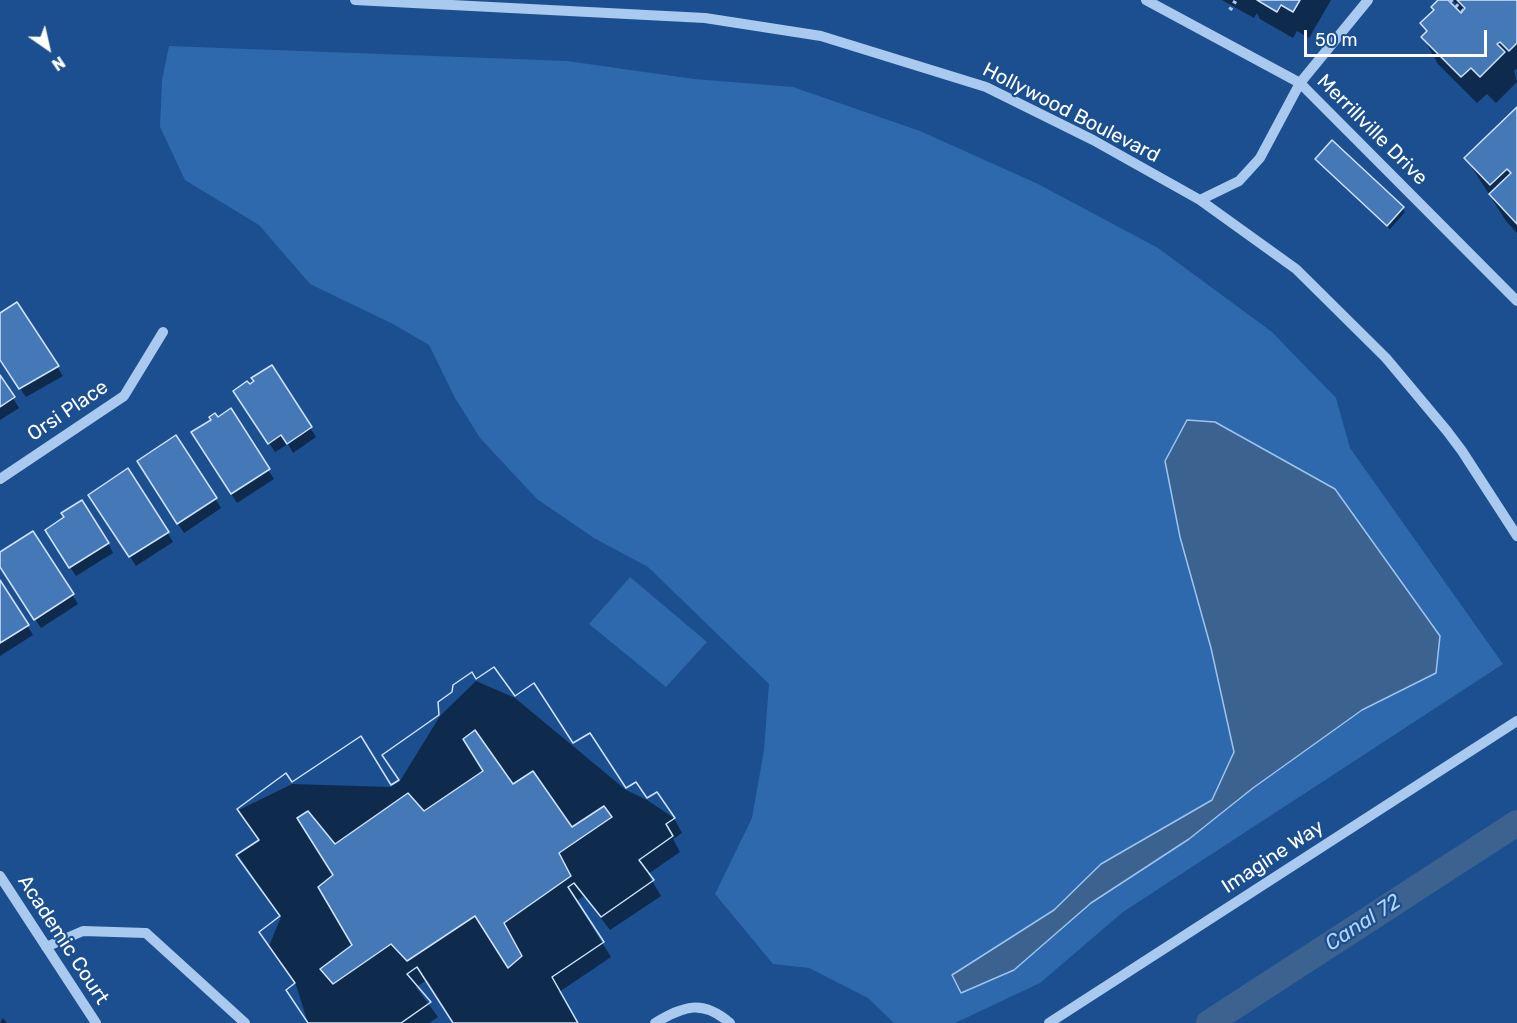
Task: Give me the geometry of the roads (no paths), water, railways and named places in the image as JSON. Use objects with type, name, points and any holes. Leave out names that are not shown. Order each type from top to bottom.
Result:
[{"type":"street","name":"Hollywood Boulevard","points":[[355,0],[705,18],[821,36],[986,87],[1093,140],[1200,200],[1296,269],[1386,358],[1462,451],[1517,536]]},
{"type":"street","name":"Merrillville Drive","points":[[1146,0],[1300,83],[1517,301]]},
{"type":"street","points":[[1200,200],[1239,181],[1260,158],[1300,83],[1368,0]]},
{"type":"street","name":"Orsi Place","points":[[0,479],[124,396],[163,332]]},
{"type":"street","name":"Imagine Way","points":[[1049,1023],[1517,721]]},
{"type":"street","name":"Academic Court","points":[[0,876],[96,1023]]},
{"type":"street","points":[[46,947],[83,931],[146,933],[244,1023]]},
{"type":"street","points":[[655,1023],[691,1006],[708,1009],[730,1023]]},
{"type":"waterway","name":"Canal 72","points":[[1209,1023],[1517,823]]}]
